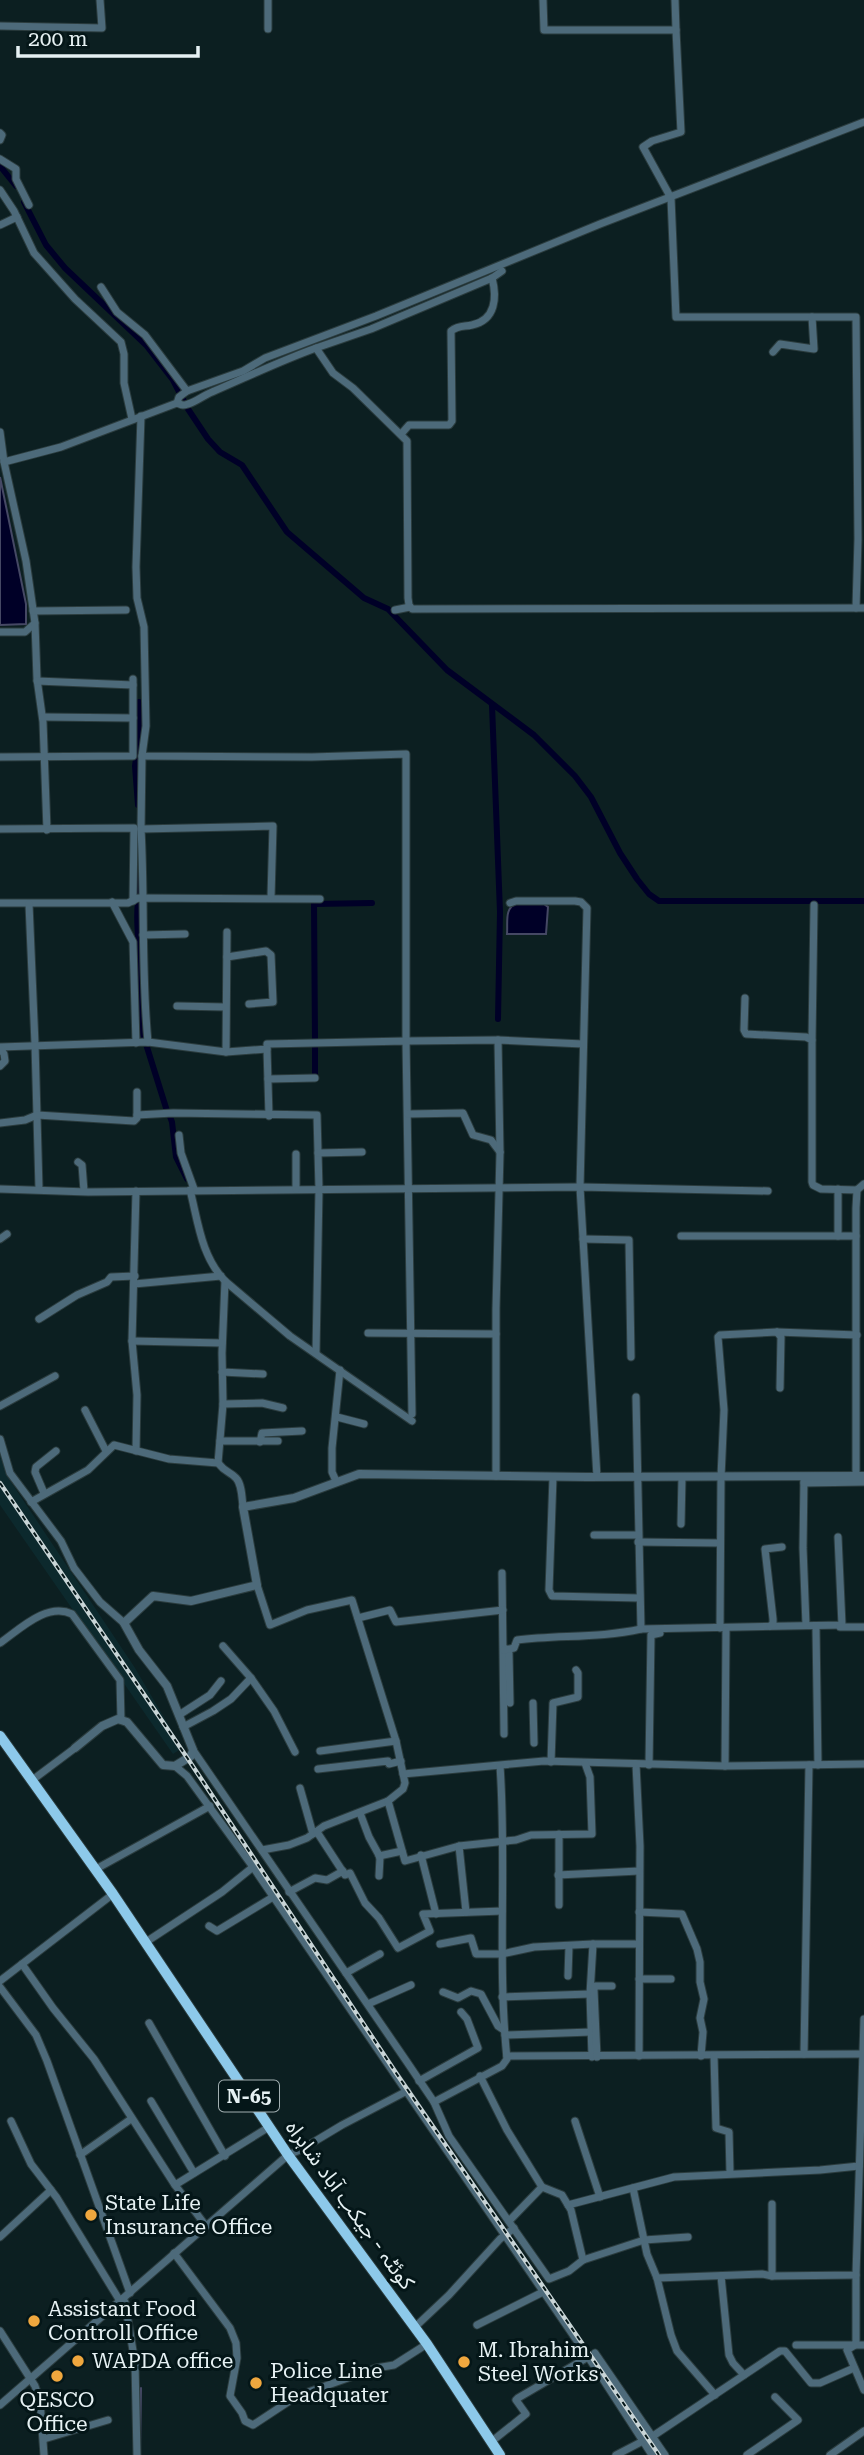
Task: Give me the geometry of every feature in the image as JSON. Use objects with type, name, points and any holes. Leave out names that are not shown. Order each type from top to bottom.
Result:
[{"type":"highway","name":"کوئٹہ - جیکب آباد شاہراہ","points":[[0,1736],[96,1869],[288,2155],[427,2344],[500,2455]]},
{"type":"street","points":[[0,26],[102,28],[100,0]]},
{"type":"street","points":[[268,0],[268,29]]},
{"type":"street","points":[[543,0],[544,30],[676,30]]},
{"type":"street","points":[[395,610],[410,607],[860,608],[856,317],[676,317],[671,198],[643,147],[652,141],[681,132],[675,0]]},
{"type":"street","points":[[4,462],[61,447],[184,399],[265,358],[376,316],[600,223],[864,122]]},
{"type":"street","points":[[0,133],[0,140]]},
{"type":"street","points":[[0,159],[16,169],[16,179],[29,205]]},
{"type":"street","points":[[0,190],[17,217],[34,253],[75,299],[121,342],[124,354],[124,383],[132,419]]},
{"type":"street","points":[[0,225],[17,217]]},
{"type":"street","points":[[184,399],[209,393],[243,380],[271,364],[371,329],[492,278],[502,271]]},
{"type":"street","points":[[402,433],[410,425],[449,425],[452,421],[451,331],[463,324],[477,323],[492,312],[495,307],[492,278]]},
{"type":"street","points":[[102,287],[117,312],[145,335],[184,399]]},
{"type":"street","points":[[773,352],[780,344],[814,349],[813,317]]},
{"type":"street","points":[[316,348],[333,373],[353,388],[407,440],[410,607]]},
{"type":"street","points":[[141,416],[136,567],[137,598],[144,627],[146,726],[142,756],[141,829],[144,1002],[148,1042]]},
{"type":"street","points":[[0,432],[26,561],[35,623],[37,681],[43,717],[47,830]]},
{"type":"street","points":[[33,611],[125,610]]},
{"type":"street","points":[[0,632],[25,632],[35,623]]},
{"type":"street","points":[[0,757],[133,756],[133,682],[37,681]]},
{"type":"street","points":[[43,717],[133,718]]},
{"type":"street","points":[[142,756],[312,757],[406,754],[406,1041],[412,1418],[290,1336],[223,1279],[213,1266],[203,1244],[179,1135]]},
{"type":"street","points":[[141,829],[273,826],[271,897]]},
{"type":"street","points":[[0,829],[134,828],[133,901]]},
{"type":"street","points":[[0,903],[128,903],[144,898],[320,899]]},
{"type":"street","points":[[112,902],[133,942],[136,1043]]},
{"type":"street","points":[[510,903],[581,902],[587,908],[580,1186],[597,1477]]},
{"type":"street","points":[[29,904],[36,1044],[38,1189]]},
{"type":"street","points":[[814,905],[811,1178],[817,1188],[857,1190],[864,1184]]},
{"type":"street","points":[[226,1052],[227,932]]},
{"type":"street","points":[[143,935],[185,934]]},
{"type":"street","points":[[227,957],[266,951],[271,955],[273,1002],[249,1004]]},
{"type":"street","points":[[745,998],[746,1034],[806,1037],[812,1040]]},
{"type":"street","points":[[177,1006],[225,1007]]},
{"type":"street","points":[[496,1476],[500,1153],[498,1040]]},
{"type":"street","points":[[269,1116],[267,1044],[498,1040],[583,1044]]},
{"type":"street","points":[[0,1048],[36,1044],[148,1042],[226,1052],[267,1049]]},
{"type":"street","points":[[0,1048],[5,1054],[5,1061],[0,1066]]},
{"type":"street","points":[[268,1079],[315,1078]]},
{"type":"street","points":[[0,1123],[25,1120],[37,1115],[134,1121],[137,1115],[137,1092]]},
{"type":"street","points":[[408,1114],[463,1113],[473,1135],[491,1140],[500,1153]]},
{"type":"street","points":[[137,1115],[317,1115],[319,1189],[316,1353]]},
{"type":"street","points":[[318,1153],[362,1152]]},
{"type":"street","points":[[296,1154],[296,1189]]},
{"type":"street","points":[[78,1162],[82,1165],[84,1191]]},
{"type":"street","points":[[0,1189],[136,1191],[580,1186],[768,1191]]},
{"type":"street","points":[[838,1189],[838,1236]]},
{"type":"street","points":[[243,1507],[294,1498],[359,1474],[861,1479],[856,1335],[857,1190]]},
{"type":"street","points":[[135,1451],[136,1395],[132,1341],[136,1191]]},
{"type":"street","points":[[681,1236],[856,1236]]},
{"type":"street","points":[[583,1239],[629,1240],[631,1357]]},
{"type":"street","points":[[38,1319],[77,1295],[107,1282],[111,1277],[134,1280],[223,1279]]},
{"type":"street","points":[[223,1279],[223,1404],[218,1463],[238,1482],[257,1585],[270,1625],[307,1610],[352,1600],[396,1741],[405,1783],[403,1789],[388,1801],[324,1826],[289,1845],[262,1850]]},
{"type":"street","points":[[725,1766],[719,1543],[724,1410],[718,1337],[777,1332],[856,1335]]},
{"type":"street","points":[[777,1332],[780,1337],[780,1388]]},
{"type":"street","points":[[368,1333],[496,1334]]},
{"type":"street","points":[[132,1341],[222,1343]]},
{"type":"street","points":[[336,1481],[332,1472],[332,1448],[340,1370]]},
{"type":"street","points":[[222,1372],[263,1374]]},
{"type":"street","points":[[0,1406],[55,1377]]},
{"type":"street","points":[[636,1397],[641,1629]]},
{"type":"street","points":[[223,1404],[262,1404],[283,1408]]},
{"type":"street","points":[[86,1410],[106,1451]]},
{"type":"street","points":[[337,1418],[364,1424]]},
{"type":"street","points":[[260,1442],[262,1433],[302,1431]]},
{"type":"street","points":[[0,1439],[10,1474],[61,1541],[74,1568],[100,1602],[124,1623],[139,1650],[164,1679],[193,1750],[434,2102],[449,2136],[549,2279],[569,2272],[583,2260],[644,2240],[688,2237]]},
{"type":"street","points":[[220,1441],[278,1441]]},
{"type":"street","points":[[31,1502],[88,1470],[114,1445],[169,1459],[218,1463]]},
{"type":"street","points":[[44,1493],[35,1472],[36,1467],[56,1451]]},
{"type":"street","points":[[554,1477],[549,1590],[552,1596],[639,1598]]},
{"type":"street","points":[[681,1524],[682,1477]]},
{"type":"street","points":[[804,1480],[806,1625]]},
{"type":"street","points":[[594,1535],[719,1543]]},
{"type":"street","points":[[649,1765],[651,1635],[770,1626],[842,1625],[838,1537]]},
{"type":"street","points":[[770,1626],[773,1619],[765,1549],[782,1547]]},
{"type":"street","points":[[502,1573],[504,1734]]},
{"type":"street","points":[[124,1623],[153,1596],[191,1601],[257,1585]]},
{"type":"street","points":[[358,1618],[390,1610],[396,1622],[503,1610]]},
{"type":"street","points":[[0,1643],[45,1612],[66,1611],[72,1614],[120,1680],[121,1720]]},
{"type":"street","points":[[505,1650],[514,1647],[517,1640],[641,1629],[864,1627]]},
{"type":"street","points":[[804,2054],[816,1628]]},
{"type":"street","points":[[223,1646],[251,1678],[274,1711],[295,1752]]},
{"type":"street","points":[[505,1650],[509,1653],[510,1703]]},
{"type":"street","points":[[551,1762],[553,1703],[578,1697],[576,1670]]},
{"type":"street","points":[[183,1727],[231,1699],[251,1678]]},
{"type":"street","points":[[179,1715],[210,1695],[221,1681]]},
{"type":"street","points":[[533,1703],[534,1743]]},
{"type":"street","points":[[31,1781],[102,1726],[115,1720],[127,1722],[163,1766],[175,1766],[188,1759],[193,1750]]},
{"type":"street","points":[[320,1751],[396,1741]]},
{"type":"street","points":[[318,1769],[401,1761]]},
{"type":"street","points":[[403,1774],[551,1762],[725,1766],[864,1764]]},
{"type":"street","points":[[388,1801],[405,1861],[459,1846],[528,1838],[531,1835],[592,1833],[590,1777],[585,1763]]},
{"type":"street","points":[[636,1765],[639,2056]]},
{"type":"street","points":[[175,1766],[187,1776],[253,1867],[652,2455]]},
{"type":"street","points":[[434,2102],[502,2066],[507,2056],[502,1997],[503,1841],[500,1766]]},
{"type":"street","points":[[300,1788],[315,1833],[345,1875],[350,1873],[365,1903],[379,1918],[398,1948],[430,1931],[423,1914],[502,1911]]},
{"type":"street","points":[[96,1869],[210,1806]]},
{"type":"street","points":[[360,1813],[379,1856],[379,1876]]},
{"type":"street","points":[[559,1834],[559,1905]]},
{"type":"street","points":[[459,1846],[466,1912]]},
{"type":"street","points":[[379,1856],[402,1851]]},
{"type":"street","points":[[421,1855],[436,1914]]},
{"type":"street","points":[[146,1942],[222,1892],[253,1867]]},
{"type":"street","points":[[289,1892],[315,1878],[327,1880],[343,1871]]},
{"type":"street","points":[[558,1875],[639,1871]]},
{"type":"street","points":[[0,1982],[113,1894]]},
{"type":"street","points":[[209,1926],[217,1931],[273,1896]]},
{"type":"street","points":[[639,1912],[682,1914],[700,1962],[700,1982],[704,1999],[700,2018],[704,2032],[701,2056]]},
{"type":"street","points":[[440,1944],[471,1938],[476,1954],[502,1954],[534,1947],[639,1944]]},
{"type":"street","points":[[593,1944],[590,1994],[594,2057]]},
{"type":"street","points":[[568,1976],[569,1946]]},
{"type":"street","points":[[346,1973],[380,1954]]},
{"type":"street","points":[[22,1964],[52,2008],[94,2059],[175,2185],[206,2226]]},
{"type":"street","points":[[639,1979],[671,1979]]},
{"type":"street","points":[[368,2004],[411,1985]]},
{"type":"street","points":[[594,2057],[594,1990],[600,1985],[612,1986]]},
{"type":"street","points":[[0,1987],[36,2035],[130,2293]]},
{"type":"street","points":[[443,1992],[458,1998],[471,1991],[481,1994],[504,2032],[591,2032]]},
{"type":"street","points":[[502,1997],[590,1994]]},
{"type":"street","points":[[419,2081],[478,2048],[467,2019],[461,2012]]},
{"type":"street","points":[[860,2345],[856,2275],[860,2236],[859,2166],[864,2019]]},
{"type":"street","points":[[149,2024],[225,2156]]},
{"type":"street","points":[[507,2056],[863,2054]]},
{"type":"street","points":[[714,2056],[716,2129],[729,2132],[730,2174]]},
{"type":"street","points":[[480,2076],[507,2130],[542,2187],[562,2195],[568,2205],[583,2260]]},
{"type":"street","points":[[0,2405],[288,2155],[407,2091]]},
{"type":"street","points":[[151,2101],[194,2173]]},
{"type":"street","points":[[80,2155],[131,2119]]},
{"type":"street","points":[[11,2121],[31,2164],[51,2190],[121,2300],[125,2302],[135,2363],[137,2455]]},
{"type":"street","points":[[575,2121],[600,2197]]},
{"type":"street","points":[[175,2185],[269,2127]]},
{"type":"street","points":[[568,2205],[674,2177],[859,2166]]},
{"type":"street","points":[[509,2221],[542,2187]]},
{"type":"street","points":[[633,2188],[647,2254],[657,2278],[671,2336],[677,2351],[715,2395]]},
{"type":"street","points":[[0,2238],[51,2190]]},
{"type":"street","points":[[772,2204],[772,2276]]},
{"type":"street","points":[[415,2327],[514,2228]]},
{"type":"street","points":[[174,2253],[230,2328],[238,2350],[230,2396],[242,2413],[244,2421],[253,2426],[297,2396],[376,2368],[394,2365],[427,2344]]},
{"type":"street","points":[[657,2278],[762,2274],[856,2275]]},
{"type":"street","points":[[721,2276],[729,2355],[744,2375]]},
{"type":"street","points":[[477,2325],[543,2292]]},
{"type":"street","points":[[0,2331],[3,2340],[31,2379],[43,2409],[44,2440],[41,2454]]},
{"type":"street","points":[[796,2346],[860,2345]]},
{"type":"street","points":[[860,2345],[847,2350],[864,2390]]},
{"type":"street","points":[[653,2436],[780,2351],[785,2351],[811,2383],[820,2383],[854,2368]]},
{"type":"street","points":[[596,2353],[666,2455]]},
{"type":"street","points":[[491,2442],[526,2414],[516,2400],[518,2398],[588,2357]]},
{"type":"street","points":[[747,2455],[797,2420],[775,2397]]},
{"type":"street","points":[[44,2440],[108,2420]]},
{"type":"street","points":[[830,2455],[864,2431]]},
{"type":"street","points":[[616,2455],[643,2441]]},
{"type":"shaded area","points":[[0,1451],[9,1479],[135,1668],[182,1748],[173,1754],[0,1505]]},
{"type":"water","points":[[0,477],[26,604],[26,624],[0,625]]},
{"type":"water","points":[[517,903],[544,904],[548,907],[546,934],[507,934],[508,912]]},
{"type":"waterway","points":[[0,166],[16,186]]},
{"type":"waterway","points":[[24,202],[46,245],[65,268],[146,345],[173,380],[208,439],[220,452],[242,465],[287,532],[364,598],[388,609],[447,670],[534,735],[575,776],[591,797],[620,853],[649,894],[659,901],[863,901]]},
{"type":"waterway","points":[[138,805],[135,766],[139,738],[139,702]]},
{"type":"waterway","points":[[492,705],[500,912],[498,1019]]},
{"type":"waterway","points":[[138,829],[139,893]]},
{"type":"waterway","points":[[138,903],[139,1003],[144,1038]]},
{"type":"waterway","points":[[315,1040],[314,904],[372,903]]},
{"type":"waterway","points":[[146,1044],[167,1111]]},
{"type":"waterway","points":[[315,1047],[315,1075]]},
{"type":"waterway","points":[[169,1114],[176,1157],[187,1179]]},
{"type":"waterway","points":[[140,2454],[141,2388]]},
{"type":"railway","points":[[0,1483],[188,1759],[396,2073],[659,2455]]},
{"type":"place","name":"State Life Insurance Office","points":[[91,2215]]},
{"type":"place","name":"Assistant Food Controll Office","points":[[34,2321]]},
{"type":"place","name":"WAPDA office","points":[[78,2361]]},
{"type":"place","name":"M. Ibrahim Steel Works","points":[[464,2362]]},
{"type":"place","name":"QESCO Office","points":[[57,2376]]},
{"type":"place","name":"Police Line Headquater","points":[[256,2383]]}]
